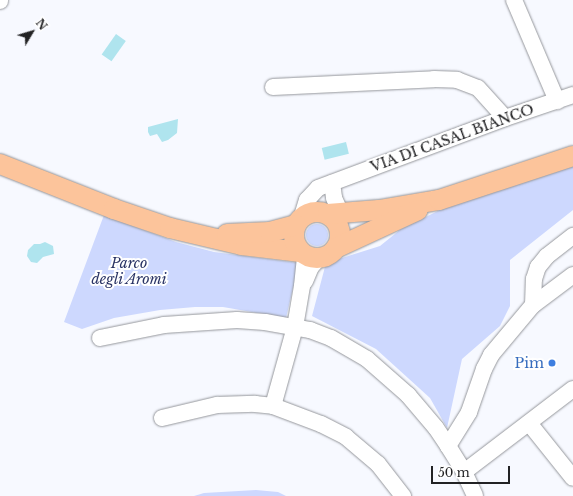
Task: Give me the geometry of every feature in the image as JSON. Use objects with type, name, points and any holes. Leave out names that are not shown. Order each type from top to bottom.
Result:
[{"type":"main road","points":[[336,248],[439,200],[573,156]]},
{"type":"main road","points":[[0,164],[133,216],[263,249],[308,255],[332,253],[336,248],[340,236],[340,229],[333,218],[334,214]]},
{"type":"main road","points":[[203,235],[270,232],[295,223],[315,211],[334,214],[379,210],[439,200]]},
{"type":"main road","points":[[295,223],[293,236],[297,247],[308,255]]},
{"type":"street","points":[[514,0],[557,101]]},
{"type":"street","points":[[273,87],[434,79],[457,80],[478,88],[505,118]]},
{"type":"street","name":"VIA DI CASAL BIANCO","points":[[325,185],[505,118],[573,95]]},
{"type":"street","points":[[295,223],[307,200],[325,185],[334,198],[334,214]]},
{"type":"street","points":[[533,305],[534,279],[538,267],[547,256],[573,236]]},
{"type":"street","points":[[273,406],[296,327],[308,255]]},
{"type":"street","points":[[448,446],[469,412],[484,369],[491,355],[533,305],[573,275]]},
{"type":"street","points":[[100,338],[150,327],[237,320],[296,327],[310,330],[330,338],[352,348],[367,359],[408,395],[426,415],[448,446],[464,472],[475,496]]},
{"type":"street","points":[[464,472],[573,389]]},
{"type":"street","points":[[162,418],[217,405],[255,404],[273,406],[321,424],[346,436],[378,464],[403,496]]},
{"type":"street","points":[[529,424],[573,478]]},
{"type":"green space","points":[[573,163],[573,210],[510,260],[510,306],[500,326],[462,359],[447,428],[430,398],[376,349],[312,316],[326,263],[380,246],[401,229],[444,208]]},
{"type":"green space","name":"Parco degli Aromi","points":[[104,215],[176,242],[214,252],[299,263],[286,318],[223,307],[195,307],[160,310],[114,318],[82,329],[64,322]]},
{"type":"green space","points":[[317,224],[325,227],[328,235],[325,243],[317,246],[309,243],[306,235],[309,227]]},
{"type":"green space","points":[[256,490],[278,492],[286,496],[194,496],[204,493]]},
{"type":"shaded area","points":[[116,34],[126,41],[111,61],[102,54]]},
{"type":"shaded area","points":[[178,119],[177,133],[168,140],[162,142],[157,134],[150,136],[148,127]]},
{"type":"shaded area","points":[[346,142],[349,154],[325,160],[322,148]]},
{"type":"shaded area","points":[[45,242],[53,246],[54,254],[43,257],[37,263],[31,262],[27,256],[28,250],[34,244]]},
{"type":"place","name":"Pim","points":[[552,363]]}]
